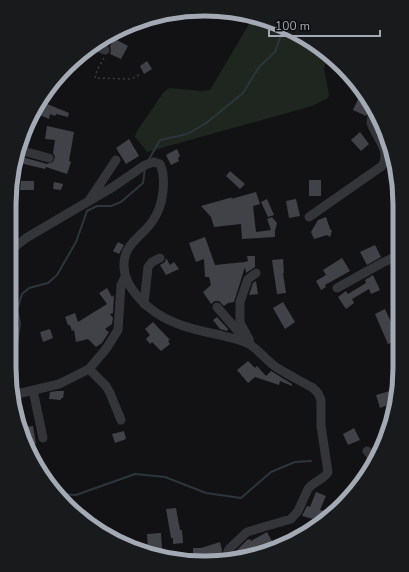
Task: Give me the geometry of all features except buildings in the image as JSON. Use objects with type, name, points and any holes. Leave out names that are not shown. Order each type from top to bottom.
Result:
[{"type":"street","points":[[100,48],[105,50]]},
{"type":"street","points":[[309,217],[382,166],[385,162],[386,156],[381,142],[370,123],[372,117]]},
{"type":"street","points":[[24,151],[49,158]]},
{"type":"street","points":[[89,200],[116,160]]},
{"type":"street","points":[[16,246],[26,238],[113,187],[145,165],[154,162],[160,164],[163,170],[162,200],[152,222],[133,241],[125,252],[125,277],[135,294],[144,304],[157,314],[172,322],[195,330],[241,340],[250,344]]},
{"type":"street","points":[[144,304],[148,267],[152,262],[160,258]]},
{"type":"street","points":[[337,288],[393,258]]},
{"type":"street","points":[[250,344],[249,339],[240,323],[240,302],[248,279],[256,273]]},
{"type":"street","points":[[18,394],[59,384],[89,369],[118,330],[121,285],[125,277]]},
{"type":"street","points":[[217,307],[250,344],[276,367],[313,388],[318,393],[321,400],[321,426],[328,470],[324,477],[310,485],[295,515],[291,519],[247,532],[229,548],[228,554]]},
{"type":"street","points":[[89,369],[106,386],[121,420]]},
{"type":"street","points":[[33,390],[43,438]]},
{"type":"street","points":[[366,450],[371,456]]},
{"type":"path","points":[[105,50],[107,52],[96,70],[95,78],[130,79],[136,78],[140,74]]},
{"type":"shaded area","points":[[250,22],[288,35],[326,61],[324,69],[329,95],[328,98],[312,106],[147,152],[135,137],[137,131],[163,93],[169,88],[202,91],[210,90]]},
{"type":"waterway","points":[[148,161],[160,140],[187,134],[205,124],[243,93],[259,67],[275,52],[283,33]]},
{"type":"waterway","points":[[16,344],[20,323],[17,310],[22,294],[29,288],[48,283],[57,275],[76,242],[87,211],[97,206],[111,206],[121,202],[143,183],[145,168]]},
{"type":"waterway","points":[[65,494],[76,495],[135,474],[165,477],[206,493],[241,498],[271,472],[295,462],[311,461]]}]
